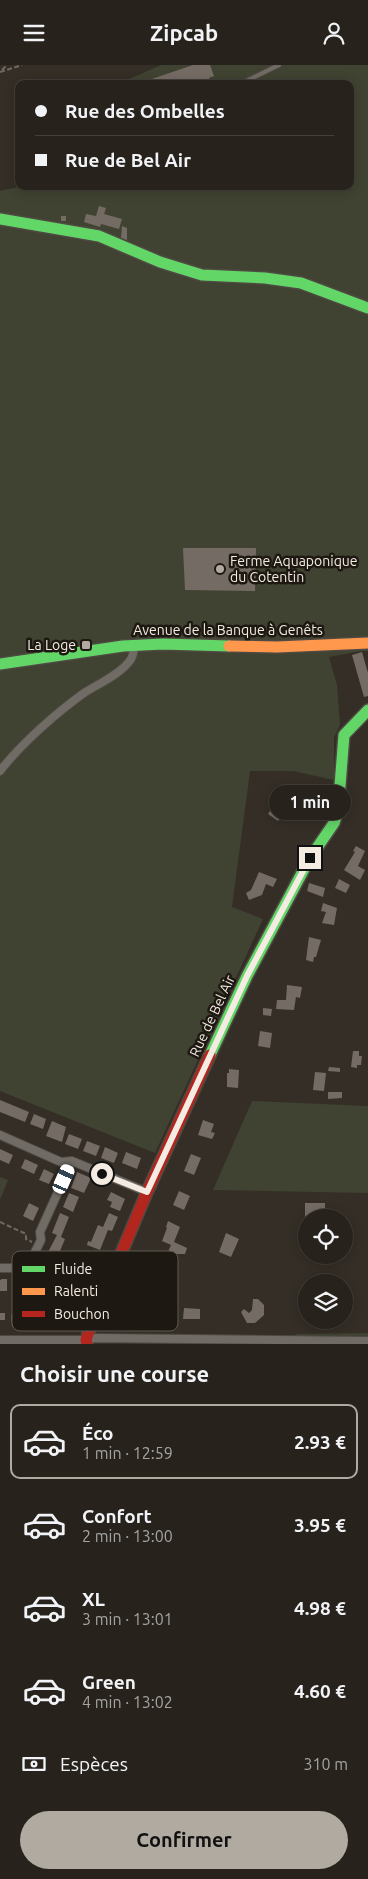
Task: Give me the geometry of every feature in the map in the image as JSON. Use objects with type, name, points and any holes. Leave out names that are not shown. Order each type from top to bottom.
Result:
[{"type":"street","points":[[0,219],[99,236],[160,262],[202,275],[265,278],[301,283],[368,308]]},
{"type":"street","name":"Avenue de la Banque à Genêts","points":[[0,663],[32,657],[134,645],[277,647],[368,643]]},
{"type":"street","points":[[0,771],[37,733],[75,701],[130,662],[134,654],[134,645]]},
{"type":"street","name":"Rue de Bel Air","points":[[123,1251],[147,1192],[247,976],[310,858],[334,823],[338,811],[344,735],[368,710]]},
{"type":"street","points":[[0,1135],[61,1162],[72,1161],[147,1192]]},
{"type":"street","points":[[36,1251],[41,1240],[40,1232],[72,1161]]},
{"type":"street","points":[[0,1340],[86,1342],[95,1338],[368,1341]]},
{"type":"lane","points":[[248,80],[279,65]]},
{"type":"path","points":[[0,72],[7,65]]},
{"type":"path","points":[[0,72],[22,65]]},
{"type":"path","points":[[0,1222],[26,1234],[25,1236]]},
{"type":"green space","points":[[161,65],[368,65],[368,651],[329,657],[337,685],[340,725],[334,737],[334,780],[293,771],[250,771],[232,907],[263,919],[155,1153],[0,1091],[0,191],[15,188],[15,190],[354,190],[354,80],[127,80]]},
{"type":"green space","points":[[252,1101],[368,1106],[368,1193],[213,1190]]},
{"type":"green space","points":[[0,1177],[8,1180],[0,1200]]},
{"type":"green space","points":[[368,1333],[368,1344],[290,1344],[296,1334]]},
{"type":"building","points":[[193,65],[210,65],[214,76],[209,78],[210,80],[149,80]]},
{"type":"building","points":[[99,206],[106,208],[104,214],[122,219],[119,229],[101,224],[100,227],[84,222],[86,214],[96,216]]},
{"type":"building","points":[[61,216],[66,216],[66,221],[61,221]]},
{"type":"building","points":[[122,226],[127,228],[127,240],[121,238]]},
{"type":"building","name":"Ferme Aquaponique du Cotentin","points":[[183,548],[256,548],[255,591],[185,590]]},
{"type":"building","points":[[362,652],[368,673],[368,696],[364,697],[352,655]]},
{"type":"building","points":[[277,800],[287,806],[278,821],[268,814]]},
{"type":"building","points":[[356,846],[365,851],[358,866],[365,870],[360,880],[344,870],[355,852],[353,851]]},
{"type":"building","points":[[259,872],[277,879],[273,887],[266,884],[262,895],[249,900],[246,893],[251,890]]},
{"type":"building","points":[[339,879],[350,885],[346,893],[335,888]]},
{"type":"building","points":[[309,883],[325,888],[323,897],[307,891]]},
{"type":"building","points":[[323,903],[337,908],[334,925],[322,923],[326,912],[321,911]]},
{"type":"building","points":[[309,937],[321,940],[313,962],[306,960]]},
{"type":"building","points":[[287,985],[302,987],[300,998],[296,997],[294,1010],[276,1009],[277,1000],[286,1000]]},
{"type":"building","points":[[263,1008],[272,1009],[271,1016],[263,1015]]},
{"type":"building","points":[[260,1031],[272,1033],[270,1048],[258,1046]]},
{"type":"building","points":[[353,1051],[359,1051],[359,1056],[362,1056],[361,1065],[357,1065],[357,1068],[351,1067]]},
{"type":"building","points":[[329,1067],[340,1068],[340,1072],[328,1071]]},
{"type":"building","points":[[229,1069],[239,1070],[238,1088],[227,1087],[227,1073],[229,1073]]},
{"type":"building","points":[[315,1072],[326,1073],[324,1091],[313,1090]]},
{"type":"building","points":[[328,1092],[342,1092],[342,1098],[328,1099]]},
{"type":"building","points":[[0,1100],[29,1112],[25,1122],[0,1112]]},
{"type":"building","points":[[34,1114],[46,1119],[43,1129],[30,1124]]},
{"type":"building","points":[[203,1120],[214,1124],[211,1132],[215,1133],[212,1139],[198,1135]]},
{"type":"building","points":[[52,1121],[66,1127],[62,1142],[46,1136]]},
{"type":"building","points":[[69,1134],[82,1139],[78,1149],[65,1144]]},
{"type":"building","points":[[87,1141],[100,1146],[96,1156],[83,1151]]},
{"type":"building","points":[[105,1147],[118,1153],[114,1163],[101,1158]]},
{"type":"building","points":[[0,1149],[13,1155],[9,1164],[0,1160]]},
{"type":"building","points":[[126,1152],[141,1158],[137,1169],[122,1163]]},
{"type":"building","points":[[191,1154],[201,1158],[194,1175],[184,1171]]},
{"type":"building","points":[[25,1159],[38,1165],[34,1174],[21,1168]]},
{"type":"building","points":[[44,1169],[54,1174],[49,1184],[39,1180]]},
{"type":"building","points":[[77,1172],[91,1178],[84,1193],[71,1188]]},
{"type":"building","points":[[179,1191],[190,1196],[184,1210],[173,1205]]},
{"type":"building","points":[[111,1192],[125,1199],[120,1211],[110,1207],[112,1202],[107,1200]]},
{"type":"building","points":[[69,1193],[79,1197],[73,1212],[63,1207]]},
{"type":"building","points":[[29,1203],[39,1208],[33,1221],[23,1216]]},
{"type":"building","points":[[305,1203],[325,1203],[325,1209],[305,1209]]},
{"type":"building","points":[[60,1213],[69,1217],[61,1237],[65,1239],[60,1251],[49,1251],[57,1235],[52,1233]]},
{"type":"building","points":[[109,1213],[118,1217],[112,1231],[108,1230],[100,1250],[87,1245],[88,1241],[91,1242],[98,1225],[103,1227]]},
{"type":"building","points":[[168,1221],[180,1227],[174,1242],[187,1248],[185,1254],[178,1254],[178,1251],[168,1251],[171,1245],[162,1241]]},
{"type":"building","points":[[226,1233],[239,1239],[231,1257],[219,1252]]},
{"type":"building","points":[[7,1279],[7,1291],[0,1291],[0,1280]]},
{"type":"building","points":[[253,1299],[258,1299],[264,1305],[264,1315],[255,1323],[247,1323],[241,1312],[244,1309],[249,1313],[252,1310]]},
{"type":"building","points":[[184,1308],[200,1309],[200,1319],[183,1319]]},
{"type":"building","points":[[0,1313],[5,1313],[5,1320],[0,1320]]},
{"type":"traffic: fast","points":[[0,219],[99,236],[160,262],[202,275],[265,278],[301,283],[368,308]]},
{"type":"traffic: fast","points":[[0,664],[123,646],[163,644],[229,646]]},
{"type":"traffic: fast","points":[[210,1055],[247,976],[310,858],[334,823],[338,811],[344,735],[368,710]]},
{"type":"traffic: slow","points":[[229,646],[277,647],[368,643]]},
{"type":"traffic: jam","points":[[122,1251],[210,1055]]},
{"type":"traffic: jam","points":[[87,1344],[86,1340],[89,1331]]},
{"type":"place","name":"Ferme Aquaponique du Cotentin","points":[[220,569]]},
{"type":"place","name":"La Loge","points":[[86,645]]},
{"type":"route","points":[[102,1174],[147,1192],[247,976],[310,858]]}]
